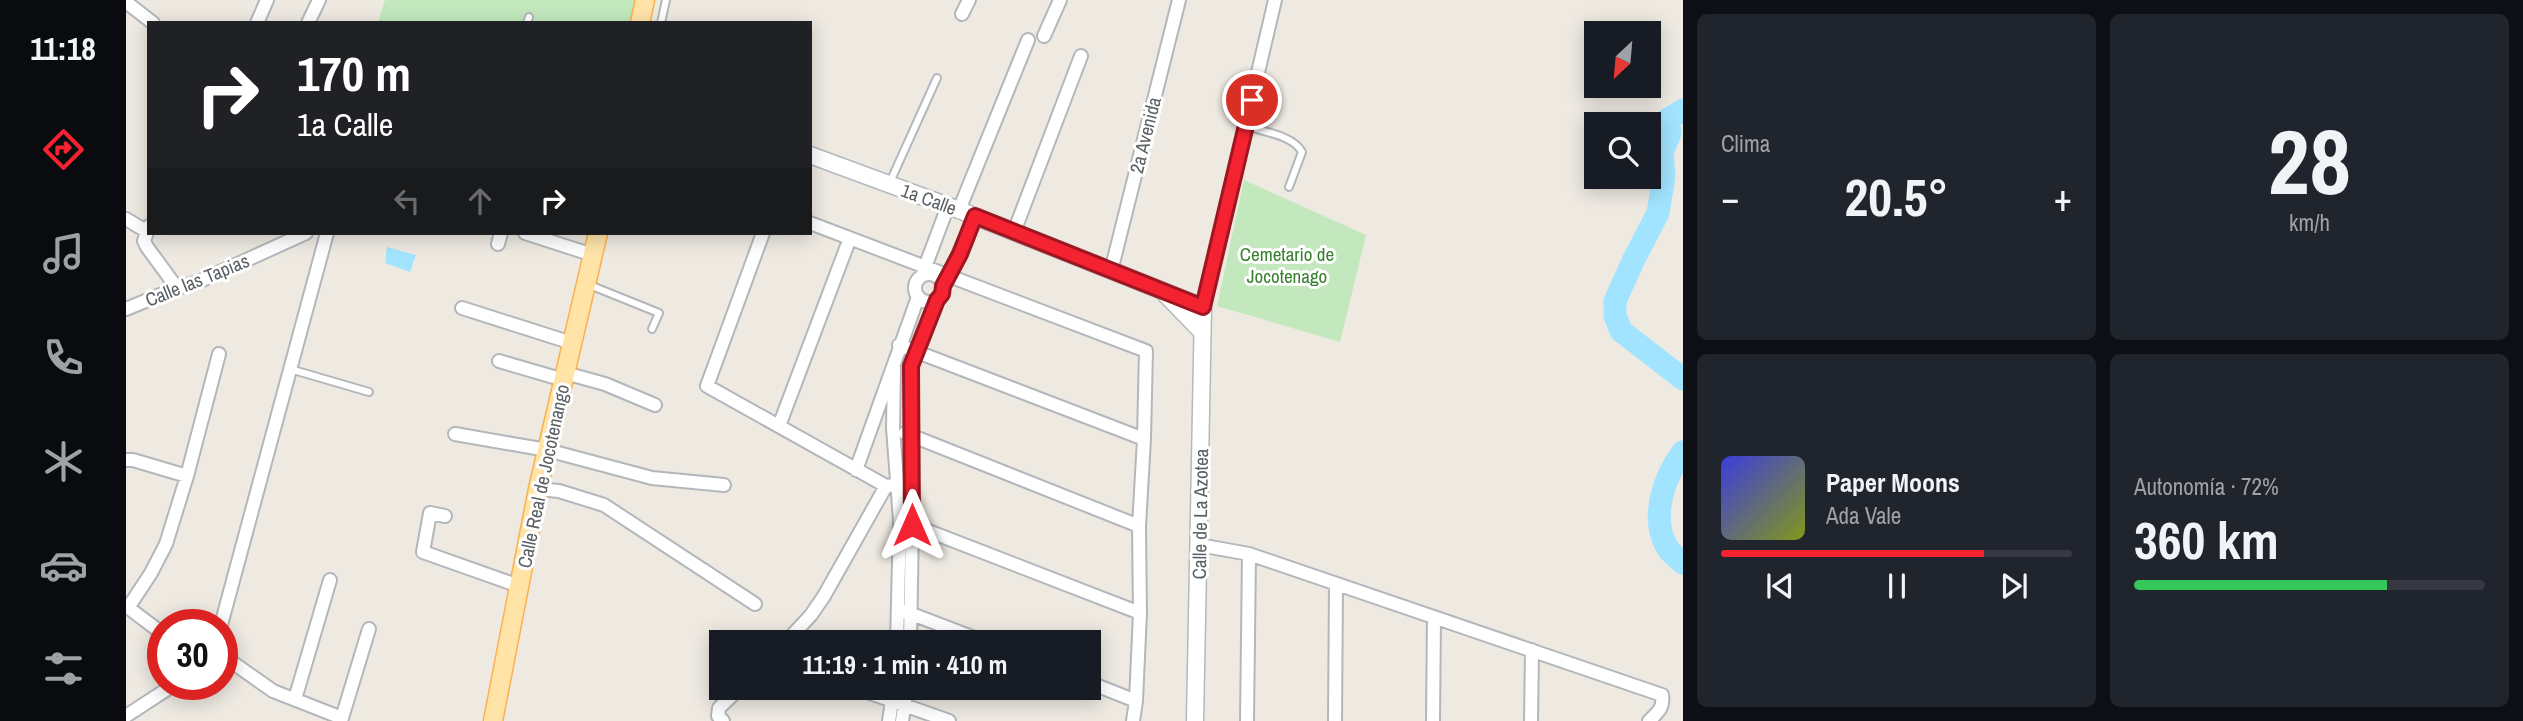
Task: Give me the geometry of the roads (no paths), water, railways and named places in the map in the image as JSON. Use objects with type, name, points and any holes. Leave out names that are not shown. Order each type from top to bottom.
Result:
[{"type":"main road","points":[[640,21],[645,0]]},
{"type":"main road","name":"Calle Real de Jocotenango","points":[[493,721],[538,489],[598,235]]},
{"type":"street","points":[[258,21],[267,0]]},
{"type":"street","points":[[309,21],[319,0]]},
{"type":"street","points":[[962,14],[969,0]]},
{"type":"street","points":[[1044,36],[1060,0]]},
{"type":"street","name":"2a Avenida","points":[[1111,271],[1179,0]]},
{"type":"street","points":[[1203,307],[1275,0]]},
{"type":"street","points":[[126,2],[150,21]]},
{"type":"street","points":[[856,470],[918,297],[916,285],[954,208],[1028,40]]},
{"type":"street","points":[[1014,232],[1080,56]]},
{"type":"street","name":"1a Calle","points":[[812,156],[975,216],[1203,307]]},
{"type":"street","points":[[908,630],[905,611],[906,522],[912,436],[911,366],[975,216]]},
{"type":"street","points":[[126,219],[147,228],[144,241],[177,288]]},
{"type":"street","points":[[812,224],[946,281],[1144,349],[1147,354],[1139,526],[1140,613],[1133,721]]},
{"type":"street","name":"Calle las Tapias","points":[[126,309],[198,282],[302,235]]},
{"type":"street","points":[[225,609],[326,235]]},
{"type":"street","points":[[531,235],[593,255]]},
{"type":"street","points":[[762,235],[707,386],[856,470],[891,486]]},
{"type":"street","points":[[779,426],[850,239]]},
{"type":"street","points":[[1161,291],[1202,332]]},
{"type":"street","points":[[918,297],[925,302],[937,300]]},
{"type":"street","name":"Calle de La Azotea","points":[[1195,721],[1203,307]]},
{"type":"street","points":[[462,308],[572,343]]},
{"type":"street","points":[[899,345],[1144,439]]},
{"type":"street","points":[[147,622],[127,607],[151,573],[166,544],[219,354]]},
{"type":"street","points":[[499,361],[605,384],[655,405]]},
{"type":"street","points":[[894,368],[891,486],[906,522],[1140,613]]},
{"type":"street","points":[[893,428],[1139,526]]},
{"type":"street","points":[[456,435],[547,450],[652,478],[724,485]]},
{"type":"street","points":[[126,460],[187,476]]},
{"type":"street","points":[[797,630],[824,596],[891,486]]},
{"type":"street","points":[[538,489],[559,491],[604,505],[755,604]]},
{"type":"street","points":[[445,516],[430,513],[423,552],[519,586]]},
{"type":"street","points":[[1199,545],[1249,554],[1662,695],[1663,704],[1660,711],[1649,721]]},
{"type":"street","points":[[1247,721],[1249,554]]},
{"type":"street","points":[[295,699],[330,580]]},
{"type":"street","points":[[1335,721],[1336,584]]},
{"type":"street","points":[[900,630],[905,611]]},
{"type":"street","points":[[905,611],[954,630]]},
{"type":"street","points":[[1433,721],[1434,617]]},
{"type":"street","points":[[238,666],[263,686],[342,718],[369,629]]},
{"type":"street","points":[[1531,721],[1532,650]]},
{"type":"street","points":[[1101,687],[1136,701]]},
{"type":"street","points":[[126,716],[150,700]]},
{"type":"street","points":[[723,721],[718,716],[719,708],[727,700]]},
{"type":"street","points":[[889,700],[948,721]]},
{"type":"street","points":[[898,700],[902,721]]},
{"type":"street","points":[[889,721],[902,700]]},
{"type":"lane","points":[[661,21],[666,0]]},
{"type":"lane","points":[[889,184],[937,78]]},
{"type":"lane","points":[[1246,125],[1291,141],[1299,147],[1302,152],[1289,187]]},
{"type":"lane","points":[[585,283],[659,313],[652,329]]},
{"type":"lane","points":[[290,369],[369,392]]},
{"type":"water","points":[[387,247],[416,255],[410,272],[385,263]]},
{"type":"waterway","points":[[1683,110],[1668,119],[1670,133],[1662,153],[1664,176],[1658,213],[1615,301],[1615,316],[1621,331],[1683,379]]},
{"type":"waterway","points":[[1683,452],[1665,485],[1660,511],[1662,536],[1667,547],[1683,563]]},
{"type":"park label","name":"Cemetario de Jocotenago","points":[[1287,265]]}]
